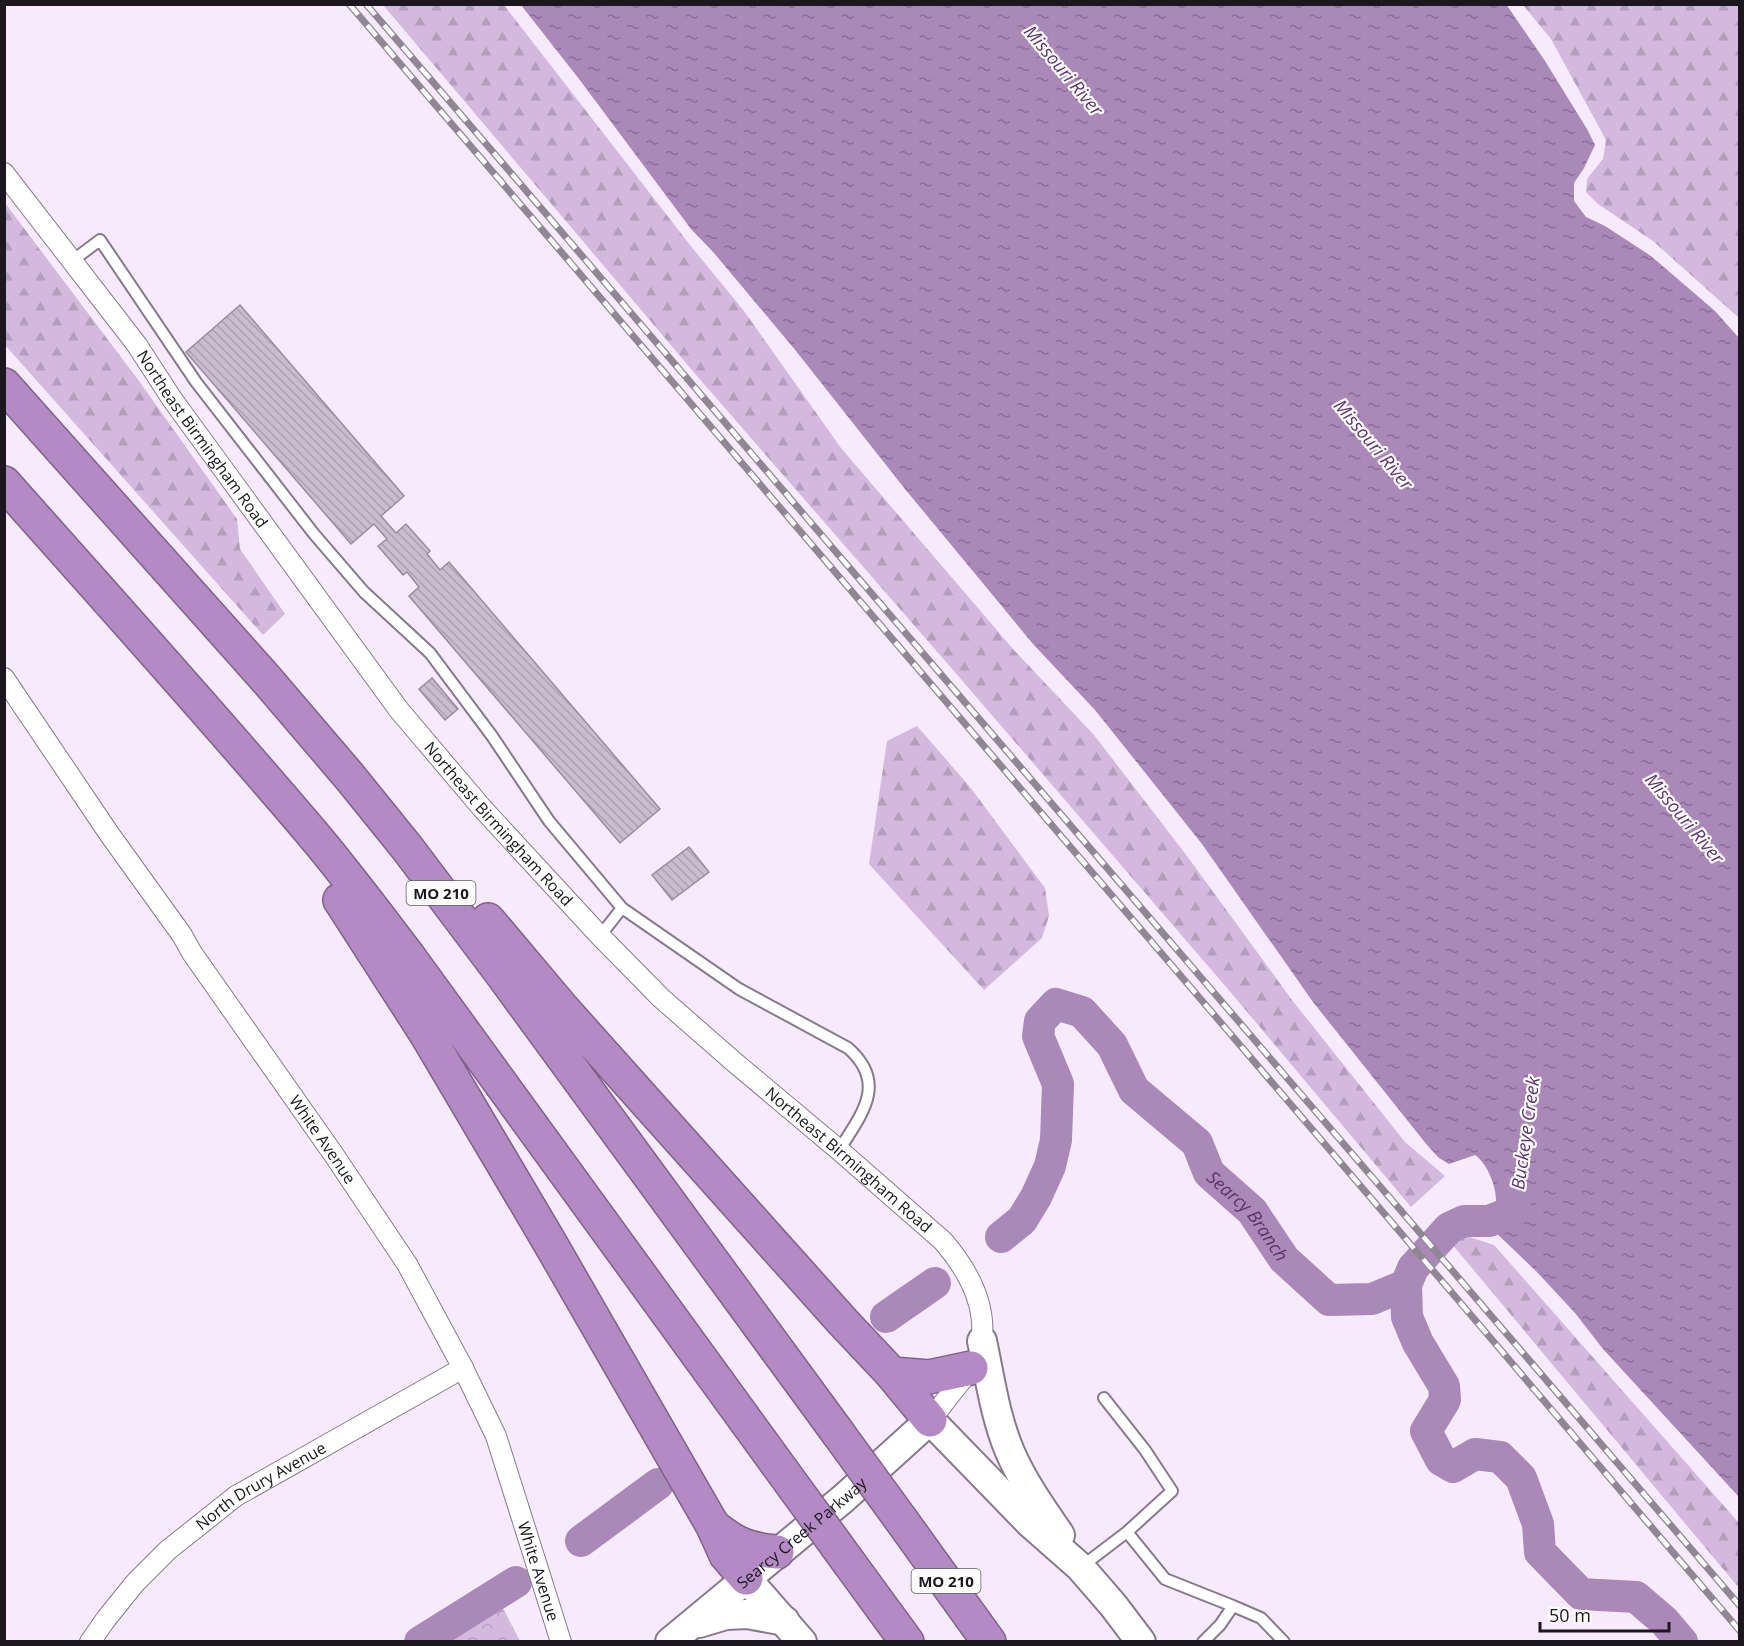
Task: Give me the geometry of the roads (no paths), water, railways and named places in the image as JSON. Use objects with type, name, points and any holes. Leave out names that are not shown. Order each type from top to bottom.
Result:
[{"type":"highway","name":"MO 210","points":[[4,385],[267,680],[408,849],[502,974],[989,1641]]},
{"type":"highway","points":[[4,483],[313,834],[409,957],[907,1641]]},
{"type":"highway","points":[[210,715],[254,785],[336,893],[427,1035],[713,1526],[726,1555],[746,1578]]},
{"type":"highway","points":[[408,849],[457,885],[556,1000],[740,1208],[892,1374],[930,1420]]},
{"type":"highway","points":[[892,1374],[929,1377],[977,1354]]},
{"type":"highway","points":[[713,1526],[731,1540],[746,1547],[757,1551],[777,1552]]},
{"type":"main road","points":[[977,1354],[1010,1452],[1035,1497],[1080,1567]]},
{"type":"main road","points":[[930,1420],[1030,1523],[1080,1567],[1141,1641]]},
{"type":"main road","name":"Searcy Creek Parkway","points":[[681,1634],[844,1498],[930,1420]]},
{"type":"main road","points":[[746,1578],[794,1631]]},
{"type":"main road","points":[[681,1634],[726,1615],[747,1614],[794,1631]]},
{"type":"street","name":"Northeast Birmingham Road","points":[[4,174],[137,345],[172,399],[399,710],[482,808],[600,936],[661,998],[839,1150],[943,1241],[955,1255],[965,1270],[982,1309],[984,1327],[977,1354]]},
{"type":"street","name":"White Avenue","points":[[4,678],[110,835],[334,1155],[406,1264],[463,1368],[496,1436],[561,1641]]},
{"type":"street","points":[[930,1420],[977,1354]]},
{"type":"street","name":"North Drury Avenue","points":[[90,1641],[106,1618],[168,1550],[236,1496],[463,1368]]},
{"type":"lane","points":[[72,261],[100,240],[196,382],[300,517],[363,592],[430,653],[492,736],[549,821],[622,908],[740,989],[848,1048],[857,1056],[865,1067],[870,1083],[857,1121],[839,1150]]},
{"type":"lane","points":[[600,936],[622,908]]},
{"type":"lane","points":[[1080,1567],[1127,1532],[1172,1491],[1145,1450],[1104,1398]]},
{"type":"lane","points":[[1127,1532],[1165,1579],[1261,1618],[1284,1641]]},
{"type":"lane","points":[[1203,1641],[1220,1625],[1233,1606]]},
{"type":"water","name":"Missouri River","points":[[1506,4],[1545,61],[1595,145],[1574,183],[1574,201],[1586,217],[1605,226],[1651,256],[1715,311],[1739,338],[1739,1497],[1603,1349],[1575,1313],[1491,1228],[1489,1215],[1496,1208],[1496,1194],[1492,1179],[1480,1159],[1475,1155],[1449,1164],[1439,1158],[1427,1145],[1313,1002],[1202,844],[1095,710],[1033,644],[905,489],[796,351],[691,229],[521,5]]},
{"type":"waterway","name":"Searcy Branch","points":[[1001,1237],[1022,1220],[1036,1197],[1050,1166],[1056,1140],[1058,1084],[1038,1036],[1040,1021],[1056,1004],[1082,1012],[1112,1045],[1134,1090],[1197,1143],[1209,1173],[1252,1211],[1284,1259],[1329,1300],[1372,1299],[1406,1285]]},
{"type":"waterway","name":"Buckeye Creek","points":[[1516,1195],[1507,1214],[1489,1221],[1464,1221],[1449,1228],[1413,1268],[1406,1285],[1407,1317],[1418,1343],[1444,1386],[1445,1400],[1426,1431],[1441,1460],[1453,1467],[1475,1454],[1500,1457],[1521,1478],[1538,1524],[1540,1552],[1581,1594],[1636,1597],[1664,1621],[1682,1642]]},
{"type":"waterway","name":"Searcy Branch","points":[[886,1317],[935,1283]]},
{"type":"waterway","name":"Searcy Branch","points":[[581,1541],[658,1484]]},
{"type":"waterway","name":"Searcy Branch","points":[[420,1642],[516,1582]]},
{"type":"railway","points":[[349,4],[1740,1631]]},
{"type":"railway","points":[[366,4],[1740,1606]]}]
